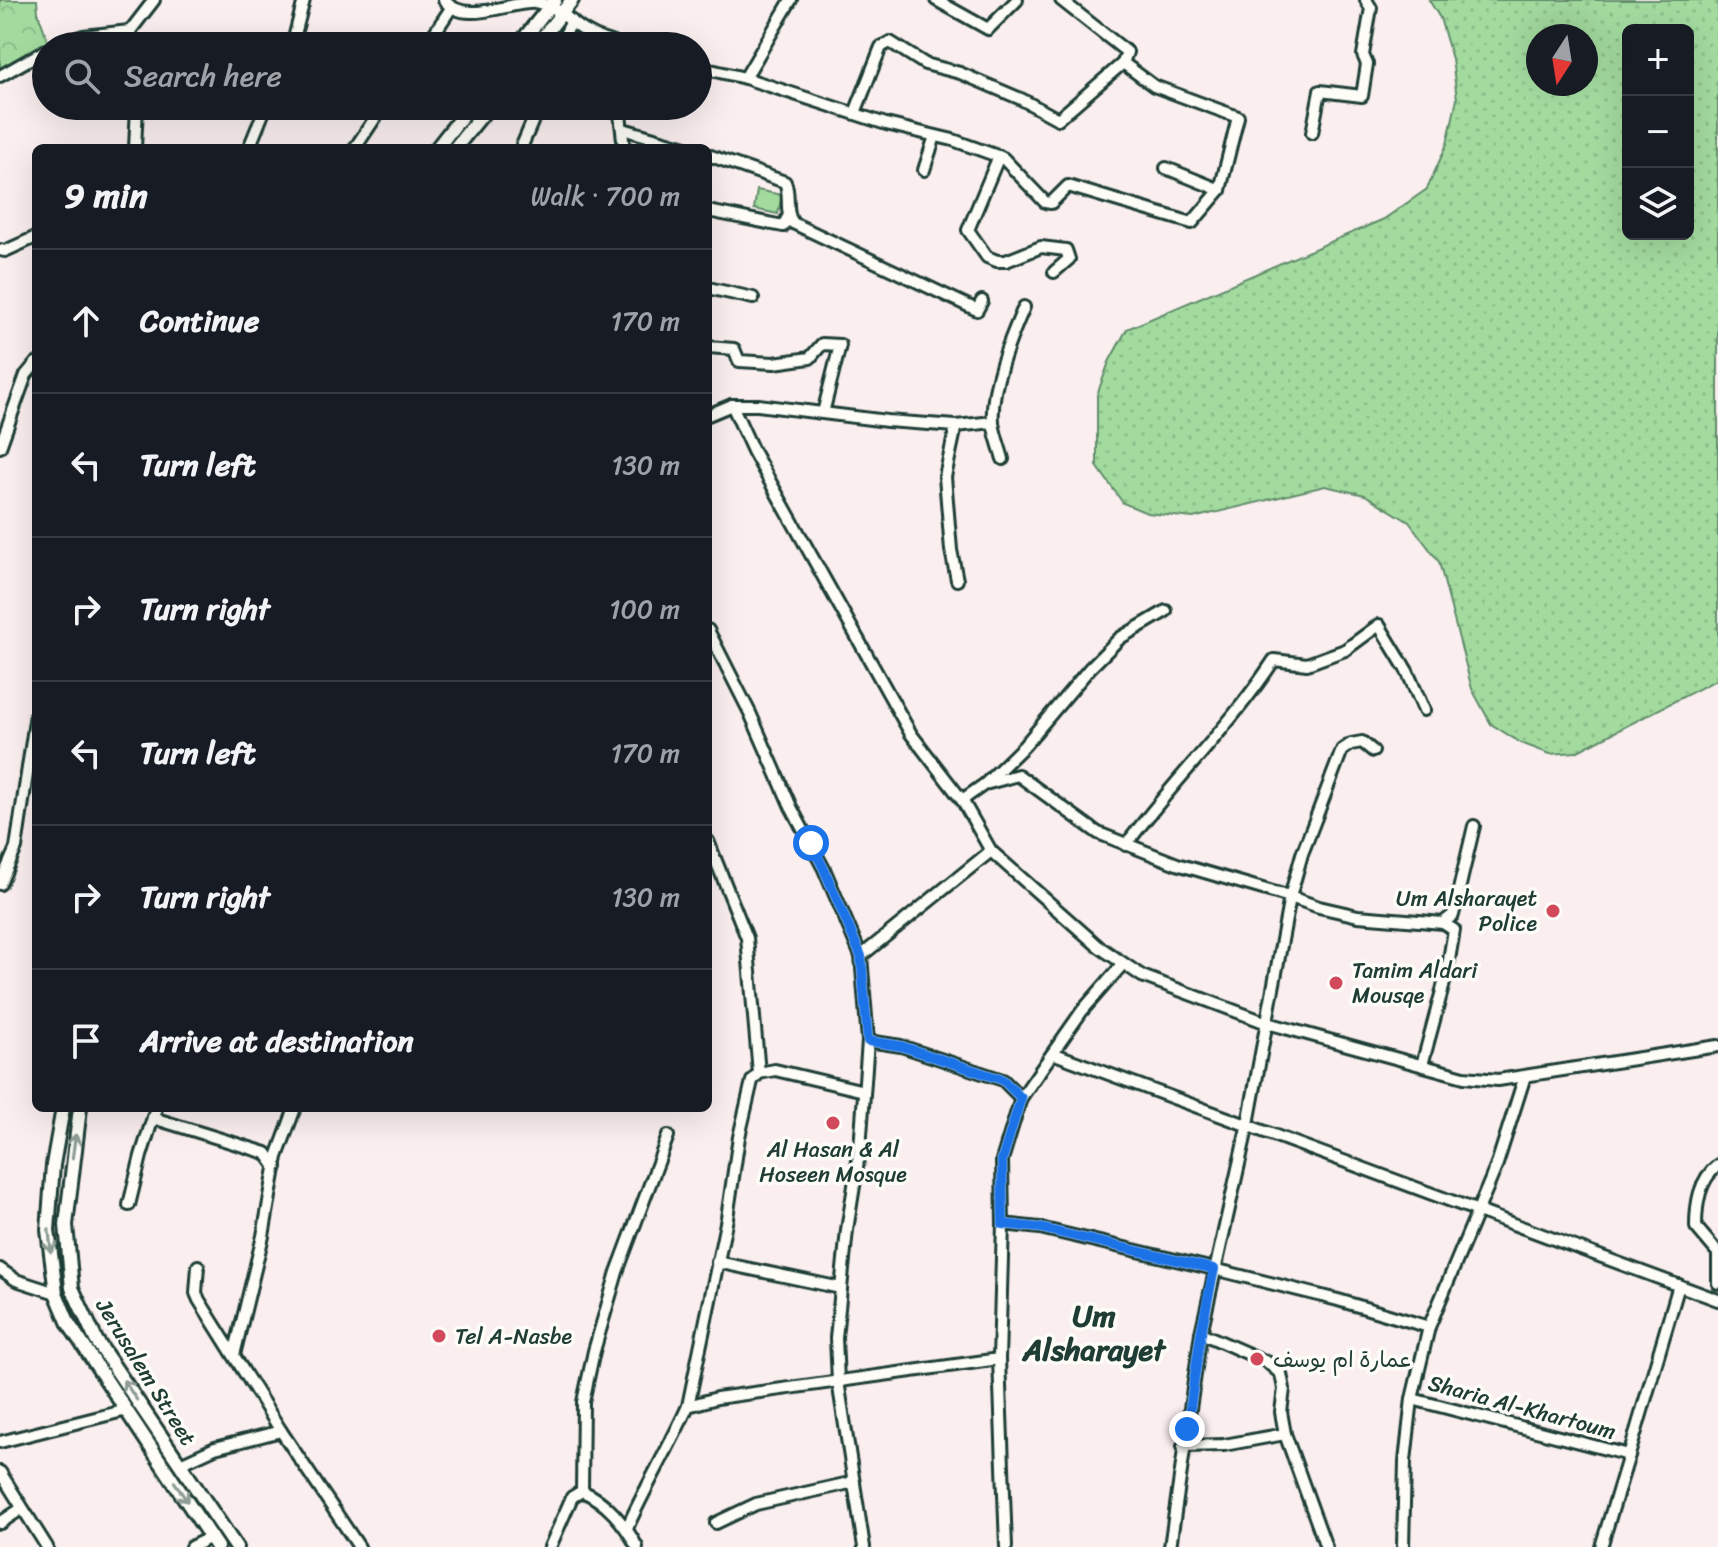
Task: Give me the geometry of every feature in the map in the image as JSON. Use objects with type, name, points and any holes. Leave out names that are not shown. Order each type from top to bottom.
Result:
[{"type":"main road","points":[[534,32],[572,0]]},
{"type":"main road","points":[[545,32],[560,10]]},
{"type":"main road","points":[[440,144],[459,120]]},
{"type":"main road","points":[[458,144],[478,120]]},
{"type":"main road","name":"Jerusalem Street","points":[[62,1112],[53,1165],[48,1230],[56,1293],[69,1324],[214,1542]]},
{"type":"main road","name":"Jerusalem Street","points":[[80,1112],[66,1225],[72,1288],[96,1340],[236,1547]]},
{"type":"main road","points":[[214,1542],[225,1531]]},
{"type":"street","points":[[121,32],[130,31],[154,0]]},
{"type":"street","points":[[296,32],[304,0]]},
{"type":"street","points":[[745,78],[791,0]]},
{"type":"street","points":[[936,0],[988,29],[1017,0]]},
{"type":"street","points":[[855,113],[881,47],[890,42],[925,64],[960,73],[1058,119],[1123,63],[1127,52],[1061,0]]},
{"type":"street","points":[[1312,133],[1320,91],[1362,96],[1367,64],[1363,55],[1371,8],[1366,0]]},
{"type":"street","points":[[433,32],[448,4],[473,12],[536,2],[560,10],[591,32]]},
{"type":"street","points":[[559,32],[560,10]]},
{"type":"street","points":[[0,76],[32,58]]},
{"type":"street","points":[[712,70],[999,156],[1045,202],[1051,203],[1068,186],[1192,223],[1220,190],[1238,117],[1154,86],[1123,63]]},
{"type":"street","points":[[135,144],[136,120]]},
{"type":"street","points":[[251,144],[260,120]]},
{"type":"street","points":[[358,144],[374,120]]},
{"type":"street","points":[[523,144],[533,120]]},
{"type":"street","points":[[621,120],[624,144]]},
{"type":"street","points":[[623,129],[675,144]]},
{"type":"street","points":[[924,170],[935,136]]},
{"type":"street","points":[[712,156],[785,182],[789,190],[788,217],[783,226],[712,212]]},
{"type":"street","points":[[999,156],[968,230],[987,257],[997,261],[1006,261],[1041,247],[1066,250],[1069,259],[1054,272]]},
{"type":"street","points":[[1166,168],[1220,190]]},
{"type":"street","points":[[788,217],[793,223],[977,310],[982,301]]},
{"type":"street","points":[[0,250],[5,251],[32,239]]},
{"type":"street","points":[[712,289],[753,298]]},
{"type":"street","points":[[1003,459],[993,422],[996,389],[1009,341],[1024,307]]},
{"type":"street","points":[[712,347],[734,349],[739,361],[774,363],[810,358],[822,344],[840,345],[823,413]]},
{"type":"street","points":[[0,447],[26,375],[32,368]]},
{"type":"street","points":[[712,413],[732,405],[758,405],[956,426],[993,422]]},
{"type":"street","points":[[732,405],[753,451],[911,734],[962,800],[991,851],[1122,965],[1142,976],[1267,1023],[1464,1077],[1498,1080],[1718,1046]]},
{"type":"street","points":[[956,426],[945,477],[951,550],[957,580]]},
{"type":"street","points":[[962,800],[985,784],[1024,746],[1120,638],[1166,611]]},
{"type":"street","points":[[1126,845],[1157,803],[1250,696],[1274,660],[1307,664],[1345,650],[1379,625],[1407,671],[1424,710]]},
{"type":"street","points":[[712,638],[750,713],[791,807],[824,869],[861,956],[868,1041],[836,1338],[838,1381],[864,1547]]},
{"type":"street","points":[[0,884],[16,848],[32,741]]},
{"type":"street","points":[[1170,1547],[1201,1333],[1248,1124],[1290,897],[1302,854],[1342,750],[1362,742],[1373,751]]},
{"type":"street","points":[[985,784],[1018,775],[1098,833],[1177,864],[1319,907],[1358,916],[1443,923],[1454,930],[1447,972],[1422,1065]]},
{"type":"street","points":[[1443,923],[1453,915],[1474,826]]},
{"type":"street","points":[[712,851],[747,938],[759,1073]]},
{"type":"street","points":[[861,956],[991,851]]},
{"type":"street","points":[[1006,1547],[999,1359],[1002,1160],[1021,1098],[1055,1054],[1082,1011],[1122,965]]},
{"type":"street","points":[[868,1041],[901,1046],[1003,1080],[1021,1098]]},
{"type":"street","points":[[1055,1054],[1718,1300]]},
{"type":"street","points":[[627,1528],[688,1406],[752,1081],[759,1073],[775,1070],[864,1091]]},
{"type":"street","name":"Sharia Al-Khartoum","points":[[1525,1076],[1496,1167],[1429,1327],[1412,1399],[1629,1455],[1601,1547]]},
{"type":"street","points":[[234,1355],[263,1236],[277,1157],[294,1112]]},
{"type":"street","points":[[129,1205],[155,1113],[266,1153],[276,1167]]},
{"type":"street","points":[[582,1491],[583,1402],[594,1351],[617,1272],[668,1136]]},
{"type":"street","points":[[1718,1165],[1703,1182],[1696,1207],[1696,1227],[1718,1253],[1718,1283]]},
{"type":"street","points":[[1003,1224],[1040,1228],[1214,1269],[1429,1327]]},
{"type":"street","points":[[717,1262],[841,1288]]},
{"type":"street","points":[[198,1266],[196,1293],[199,1300],[359,1547]]},
{"type":"street","points":[[0,1269],[16,1280],[56,1293]]},
{"type":"street","points":[[1629,1455],[1679,1285]]},
{"type":"street","points":[[1201,1333],[1267,1362],[1281,1374],[1284,1389],[1281,1412],[1285,1434],[1326,1547]]},
{"type":"street","points":[[688,1406],[717,1398],[999,1359]]},
{"type":"street","points":[[1403,1547],[1405,1461],[1412,1399]]},
{"type":"street","points":[[0,1442],[127,1410]]},
{"type":"street","points":[[180,1464],[215,1448],[281,1431]]},
{"type":"street","points":[[1183,1446],[1224,1445],[1285,1434]]},
{"type":"street","points":[[0,1472],[47,1547]]},
{"type":"street","points":[[716,1523],[756,1504],[854,1482]]},
{"type":"street","points":[[582,1491],[602,1504],[627,1528],[637,1547]]},
{"type":"street","points":[[550,1547],[572,1497],[582,1491]]},
{"type":"street","points":[[0,1523],[21,1509]]},
{"type":"street","points":[[191,1547],[214,1542]]},
{"type":"green space","points":[[0,0],[37,0],[45,32],[32,32],[32,53],[0,71]]},
{"type":"green space","points":[[1429,0],[1718,0],[1718,679],[1576,752],[1550,754],[1521,743],[1491,724],[1472,689],[1439,562],[1409,522],[1365,495],[1325,486],[1193,518],[1147,513],[1123,503],[1097,466],[1097,395],[1109,362],[1127,329],[1384,219],[1427,189],[1447,144],[1457,99],[1452,59],[1440,18]]},
{"type":"green space","points":[[757,190],[782,195],[778,214],[754,209]]},
{"type":"place","name":"Um Alsharayet Police","points":[[1553,911]]},
{"type":"place","name":"Tamim Aldari Mousqe","points":[[1336,983]]},
{"type":"place","name":"Al Hasan & Al Hoseen Mosque","points":[[833,1123]]},
{"type":"place","name":"Tel A-Nasbe","points":[[439,1336]]},
{"type":"place","name":"عمارة ام يوسف","points":[[1257,1359]]},
{"type":"district","name":"Um Alsharayet","points":[[1094,1333]]},
{"type":"route","points":[[811,843],[861,956],[868,1041],[901,1046],[1003,1080],[1021,1098],[1002,1160],[1003,1224],[1040,1228],[1214,1269],[1187,1429]]}]
